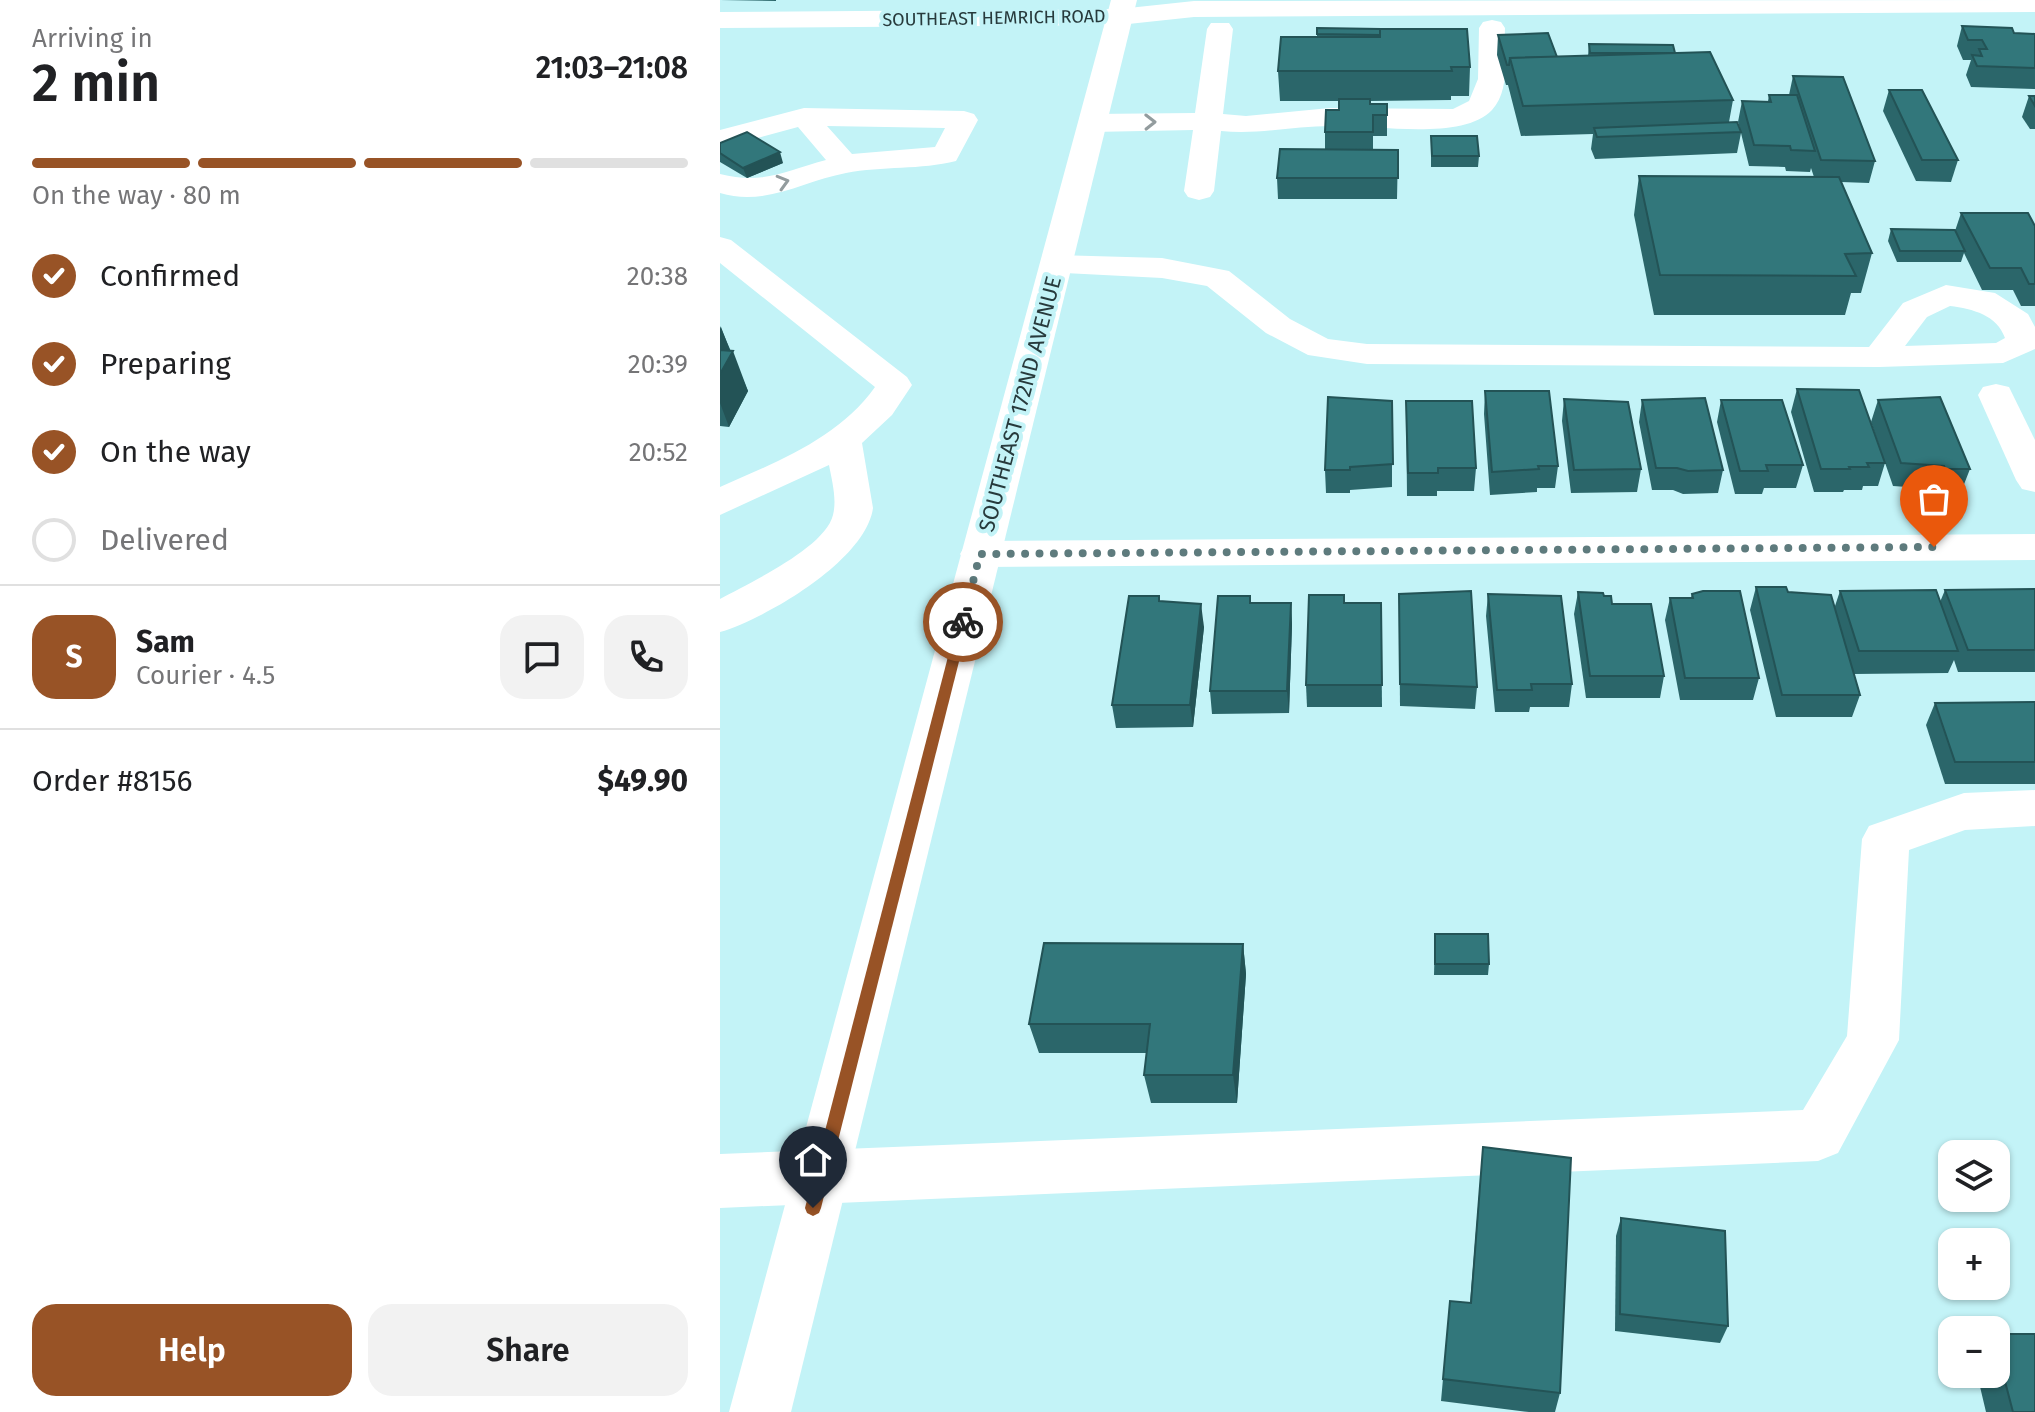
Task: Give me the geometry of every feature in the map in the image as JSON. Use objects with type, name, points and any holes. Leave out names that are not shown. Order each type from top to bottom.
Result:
[{"type":"street","name":"SOUTHEAST HEMRICH ROAD","points":[[720,20],[1119,16],[1194,9],[1343,4],[2035,4]]},
{"type":"street","points":[[1119,16],[1220,29],[2035,28]]},
{"type":"street","name":"SOUTHEAST 172ND AVENUE","points":[[760,1412],[1119,16]]},
{"type":"street","points":[[1092,123],[1208,121],[1246,125],[1330,117],[1432,120],[1459,117],[1481,106],[1492,79],[1492,28]]},
{"type":"street","points":[[1199,191],[1220,29]]},
{"type":"street","points":[[804,117],[845,164]]},
{"type":"street","points":[[720,139],[804,117],[964,120],[946,155],[845,164],[764,187],[730,187],[720,183]]},
{"type":"street","points":[[720,247],[894,385],[880,409],[843,442],[720,502]]},
{"type":"street","points":[[1056,265],[1162,268],[1217,278],[1278,326],[1320,348],[1367,354],[1879,357]]},
{"type":"street","points":[[1996,395],[2035,480]]},
{"type":"street","points":[[720,617],[782,584],[836,543],[852,518],[852,487],[843,442]]},
{"type":"street","points":[[980,554],[2035,547]]},
{"type":"street","points":[[720,1181],[1818,1135],[1873,1040],[1886,839],[1964,812],[2035,808]]},
{"type":"building","points":[[1962,26],[2012,28],[2014,33],[2035,34],[2035,68],[1977,66],[1972,55],[1982,56],[1979,49],[1987,49],[1982,40],[1968,40]]},
{"type":"building","points":[[1317,28],[1380,29],[1380,35],[1317,34]]},
{"type":"building","points":[[1380,29],[1467,29],[1470,67],[1451,67],[1452,71],[1278,71],[1281,37],[1380,37]]},
{"type":"building","points":[[1548,33],[1557,57],[1510,58],[1507,65],[1498,35]]},
{"type":"building","points":[[1589,44],[1673,45],[1675,53],[1590,53]]},
{"type":"building","points":[[1710,52],[1733,100],[1523,106],[1510,58]]},
{"type":"building","points":[[1793,76],[1843,77],[1875,161],[1821,160]]},
{"type":"building","points":[[1889,90],[1922,90],[1958,160],[1922,160]]},
{"type":"building","points":[[1769,95],[1797,95],[1815,151],[1791,150],[1790,146],[1754,145],[1742,101],[1771,102]]},
{"type":"building","points":[[1339,99],[1370,99],[1370,104],[1387,104],[1387,115],[1373,115],[1373,132],[1325,132],[1326,110],[1339,110]]},
{"type":"building","points":[[1737,122],[1741,132],[1597,137],[1594,128]]},
{"type":"building","points":[[747,132],[780,152],[743,168],[720,153],[720,143]]},
{"type":"building","points":[[1431,136],[1477,136],[1479,156],[1432,156]]},
{"type":"building","points":[[1280,149],[1398,150],[1398,178],[1277,178]]},
{"type":"building","points":[[1639,176],[1839,177],[1872,253],[1845,254],[1856,276],[1660,275]]},
{"type":"building","points":[[1961,213],[2028,213],[2035,226],[2035,284],[2029,284],[2021,268],[1990,268]]},
{"type":"building","points":[[1891,229],[1955,230],[1965,251],[1900,251]]},
{"type":"building","points":[[720,350],[733,351],[720,374]]},
{"type":"building","points":[[1797,389],[1859,390],[1885,463],[1867,463],[1869,467],[1850,469],[1821,469]]},
{"type":"building","points":[[1485,391],[1549,391],[1558,466],[1492,472]]},
{"type":"building","points":[[1328,397],[1392,401],[1393,464],[1325,470]]},
{"type":"building","points":[[1940,397],[1970,469],[1901,463],[1878,400]]},
{"type":"building","points":[[1705,398],[1723,470],[1656,468],[1642,400]]},
{"type":"building","points":[[1564,399],[1628,402],[1641,469],[1574,470]]},
{"type":"building","points":[[1721,400],[1782,400],[1803,465],[1766,465],[1768,471],[1740,471]]},
{"type":"building","points":[[1406,401],[1472,401],[1476,468],[1438,468],[1438,473],[1408,473]]},
{"type":"building","points":[[1756,587],[1786,587],[1788,592],[1831,595],[1860,695],[1782,695]]},
{"type":"building","points":[[2035,589],[2035,650],[1968,650],[1945,590]]},
{"type":"building","points":[[1936,590],[1958,651],[1859,651],[1840,591]]},
{"type":"building","points":[[1471,591],[1477,687],[1400,684],[1399,594]]},
{"type":"building","points":[[1740,591],[1759,678],[1685,678],[1670,598],[1693,598],[1692,594]]},
{"type":"building","points":[[1578,592],[1603,593],[1604,596],[1611,596],[1612,604],[1651,604],[1664,676],[1590,676]]},
{"type":"building","points":[[1488,594],[1561,596],[1572,684],[1531,684],[1532,690],[1497,690]]},
{"type":"building","points":[[1309,595],[1344,595],[1344,603],[1381,603],[1382,685],[1306,685]]},
{"type":"building","points":[[1129,596],[1159,596],[1159,601],[1201,604],[1190,705],[1112,705]]},
{"type":"building","points":[[1218,596],[1250,596],[1250,603],[1291,603],[1287,691],[1210,691]]},
{"type":"building","points":[[2035,702],[2035,762],[1955,762],[1935,703]]},
{"type":"building","points":[[1435,934],[1488,934],[1489,964],[1435,964]]},
{"type":"building","points":[[1044,943],[1243,944],[1233,1075],[1144,1075],[1150,1024],[1029,1024]]},
{"type":"building","points":[[1483,1147],[1571,1158],[1560,1393],[1443,1379],[1450,1301],[1471,1303]]},
{"type":"building","points":[[1621,1218],[1725,1231],[1728,1326],[1620,1314]]},
{"type":"building","points":[[2010,1334],[2035,1334],[2035,1412],[2013,1412],[2007,1388],[2010,1388]]},
{"type":"way so far","points":[[963,622],[980,554],[1934,547]]},
{"type":"route","points":[[813,1208],[963,622]]}]
